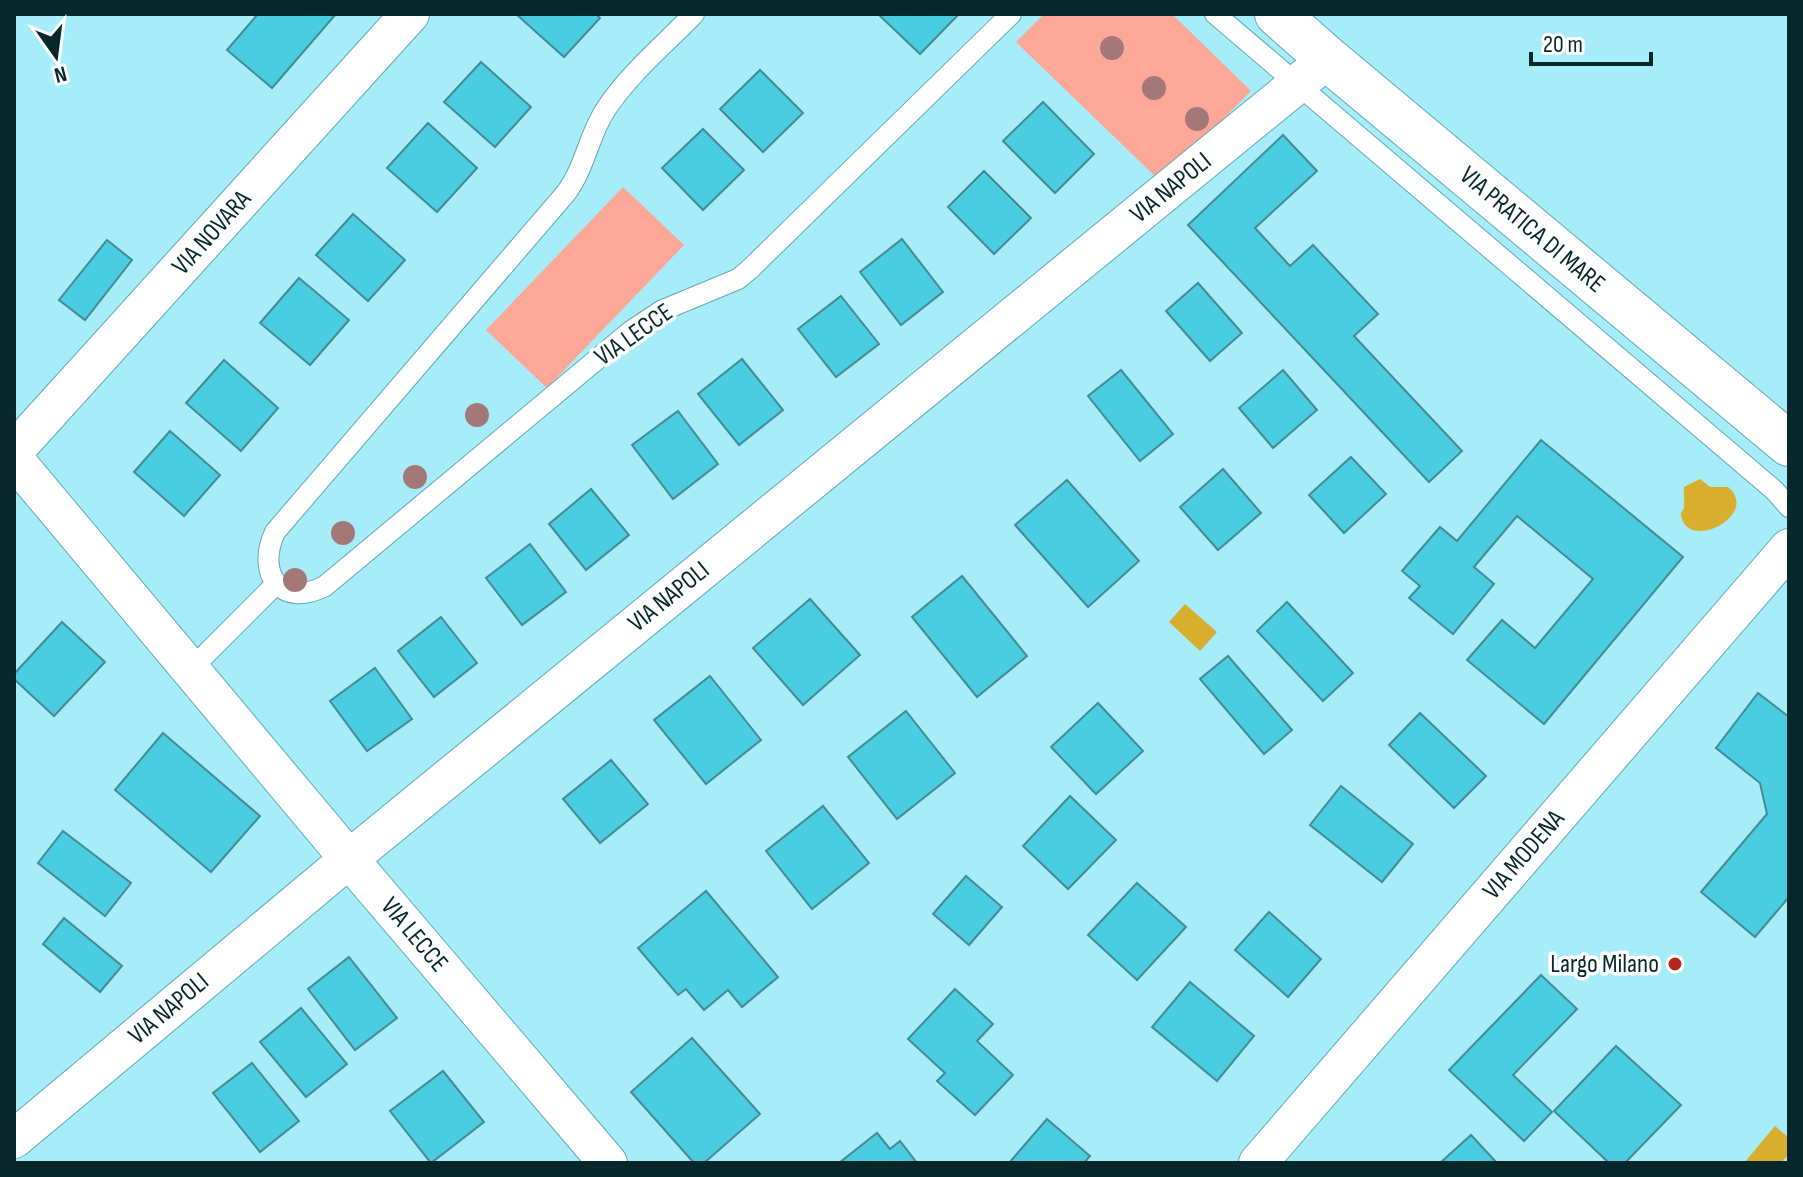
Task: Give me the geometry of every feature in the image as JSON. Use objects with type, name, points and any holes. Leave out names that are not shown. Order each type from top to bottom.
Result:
[{"type":"street","name":"VIA NOVARA","points":[[14,451],[410,14]]},
{"type":"street","name":"VIA PRATICA DI MARE","points":[[1277,14],[1313,72],[1789,444]]},
{"type":"street","name":"VIA NAPOLI","points":[[14,1139],[349,859],[1313,72]]},
{"type":"street","name":"VIA LECCE","points":[[14,459],[608,1163]]},
{"type":"street","name":"VIA MODENA","points":[[1258,1163],[1789,548]]},
{"type":"lane","points":[[190,670],[276,584],[267,558],[275,532],[566,193],[579,172],[597,125],[613,99],[694,14]]},
{"type":"lane","name":"VIA LECCE","points":[[276,584],[299,595],[325,586],[631,331],[661,311],[738,279],[1011,14]]},
{"type":"lane","points":[[1215,14],[1313,72],[1789,507]]},
{"type":"shaded area","points":[[1044,14],[1172,14],[1251,91],[1161,182],[1016,42]]},
{"type":"shaded area","points":[[623,187],[684,245],[547,388],[486,330]]},
{"type":"shaded area","points":[[1700,479],[1710,487],[1728,487],[1736,497],[1736,508],[1721,525],[1698,531],[1688,528],[1681,514],[1684,487]]},
{"type":"shaded area","points":[[1185,604],[1217,632],[1200,651],[1169,622]]},
{"type":"shaded area","points":[[1775,1126],[1789,1138],[1789,1154],[1781,1163],[1744,1163]]},
{"type":"building","points":[[258,14],[336,14],[272,88],[227,50]]},
{"type":"building","points":[[516,14],[596,14],[600,18],[564,57]]},
{"type":"building","points":[[878,14],[959,14],[920,54]]},
{"type":"building","points":[[481,62],[531,107],[495,147],[444,102]]},
{"type":"building","points":[[760,70],[803,113],[763,152],[720,109]]},
{"type":"building","points":[[1043,102],[1094,154],[1055,193],[1003,141]]},
{"type":"building","points":[[428,123],[477,168],[437,212],[387,168]]},
{"type":"building","points":[[703,129],[744,170],[703,210],[662,168]]},
{"type":"building","points":[[1283,135],[1317,171],[1255,228],[1290,266],[1313,245],[1378,314],[1354,336],[1462,451],[1429,482],[1188,225]]},
{"type":"building","points":[[984,171],[1031,218],[994,254],[948,207]]},
{"type":"building","points":[[353,214],[405,260],[368,301],[316,255]]},
{"type":"building","points":[[902,239],[943,292],[901,325],[860,272]]},
{"type":"building","points":[[107,240],[132,260],[85,320],[59,300]]},
{"type":"building","points":[[299,278],[349,320],[310,365],[260,323]]},
{"type":"building","points":[[1198,283],[1242,333],[1210,361],[1166,311]]},
{"type":"building","points":[[841,296],[879,344],[836,377],[798,329]]},
{"type":"building","points":[[742,359],[783,410],[739,445],[698,394]]},
{"type":"building","points":[[224,360],[278,408],[241,451],[186,403]]},
{"type":"building","points":[[1121,370],[1173,434],[1140,461],[1088,396]]},
{"type":"building","points":[[1283,370],[1317,410],[1273,448],[1239,408]]},
{"type":"building","points":[[678,411],[718,464],[673,499],[632,445]]},
{"type":"building","points":[[170,431],[220,475],[184,516],[134,472]]},
{"type":"building","points":[[1541,440],[1683,557],[1544,724],[1467,660],[1502,620],[1535,648],[1593,579],[1517,516],[1474,567],[1494,584],[1453,634],[1409,598],[1420,586],[1402,571],[1440,527],[1457,541]]},
{"type":"building","points":[[1351,457],[1386,494],[1344,533],[1309,495]]},
{"type":"building","points":[[1223,469],[1261,513],[1218,550],[1180,507]]},
{"type":"building","points":[[1067,480],[1139,561],[1088,607],[1015,525]]},
{"type":"building","points":[[591,489],[629,535],[586,570],[549,524]]},
{"type":"building","points":[[530,544],[566,592],[522,625],[486,578]]},
{"type":"building","points":[[962,576],[1027,656],[977,697],[912,617]]},
{"type":"building","points":[[810,599],[860,655],[803,705],[753,648]]},
{"type":"building","points":[[1287,602],[1353,673],[1323,701],[1257,631]]},
{"type":"building","points":[[441,617],[477,663],[434,697],[398,651]]},
{"type":"building","points":[[62,622],[105,662],[54,716],[14,679],[14,674]]},
{"type":"building","points":[[1228,656],[1292,730],[1264,754],[1200,679]]},
{"type":"building","points":[[375,668],[412,719],[367,751],[330,701]]},
{"type":"building","points":[[710,676],[761,740],[706,784],[654,720]]},
{"type":"building","points":[[1758,693],[1789,717],[1789,897],[1755,937],[1701,892],[1767,814],[1760,783],[1716,748]]},
{"type":"building","points":[[1098,703],[1143,751],[1096,794],[1051,747]]},
{"type":"building","points":[[906,711],[955,773],[897,819],[848,757]]},
{"type":"building","points":[[1420,713],[1486,776],[1454,808],[1389,745]]},
{"type":"building","points":[[163,733],[260,816],[211,872],[115,790]]},
{"type":"building","points":[[611,760],[648,804],[600,843],[563,799]]},
{"type":"building","points":[[1341,786],[1413,844],[1382,882],[1310,825]]},
{"type":"building","points":[[1070,796],[1116,840],[1068,889],[1023,846]]},
{"type":"building","points":[[823,806],[869,863],[812,909],[766,851]]},
{"type":"building","points":[[63,831],[131,883],[105,916],[38,863]]},
{"type":"building","points":[[966,876],[1002,907],[969,945],[933,914]]},
{"type":"building","points":[[1137,883],[1186,927],[1137,980],[1088,935]]},
{"type":"building","points":[[706,891],[778,977],[742,1007],[728,990],[704,1010],[686,989],[678,995],[638,948]]},
{"type":"building","points":[[1269,912],[1321,959],[1288,997],[1235,950]]},
{"type":"building","points":[[64,918],[122,966],[100,992],[43,944]]},
{"type":"building","points":[[349,957],[397,1018],[355,1050],[308,989]]},
{"type":"building","points":[[1541,975],[1577,1009],[1513,1075],[1552,1112],[1524,1141],[1449,1070]]},
{"type":"building","points":[[1190,982],[1254,1036],[1217,1081],[1152,1027]]},
{"type":"building","points":[[955,989],[993,1024],[977,1041],[1013,1075],[975,1115],[937,1081],[945,1073],[908,1039]]},
{"type":"building","points":[[301,1008],[347,1064],[306,1097],[260,1042]]},
{"type":"building","points":[[692,1038],[760,1114],[704,1163],[694,1163],[631,1092]]},
{"type":"building","points":[[1616,1046],[1681,1105],[1625,1163],[1609,1163],[1554,1111]]},
{"type":"building","points":[[252,1063],[299,1121],[260,1152],[213,1093]]},
{"type":"building","points":[[443,1071],[484,1122],[431,1163],[390,1111]]},
{"type":"building","points":[[1047,1119],[1090,1156],[1084,1163],[1009,1163]]},
{"type":"building","points":[[877,1133],[890,1149],[900,1141],[917,1163],[839,1163]]},
{"type":"building","points":[[1471,1135],[1497,1163],[1440,1163]]},
{"type":"place","name":"Largo Milano","points":[[1675,964]]}]
